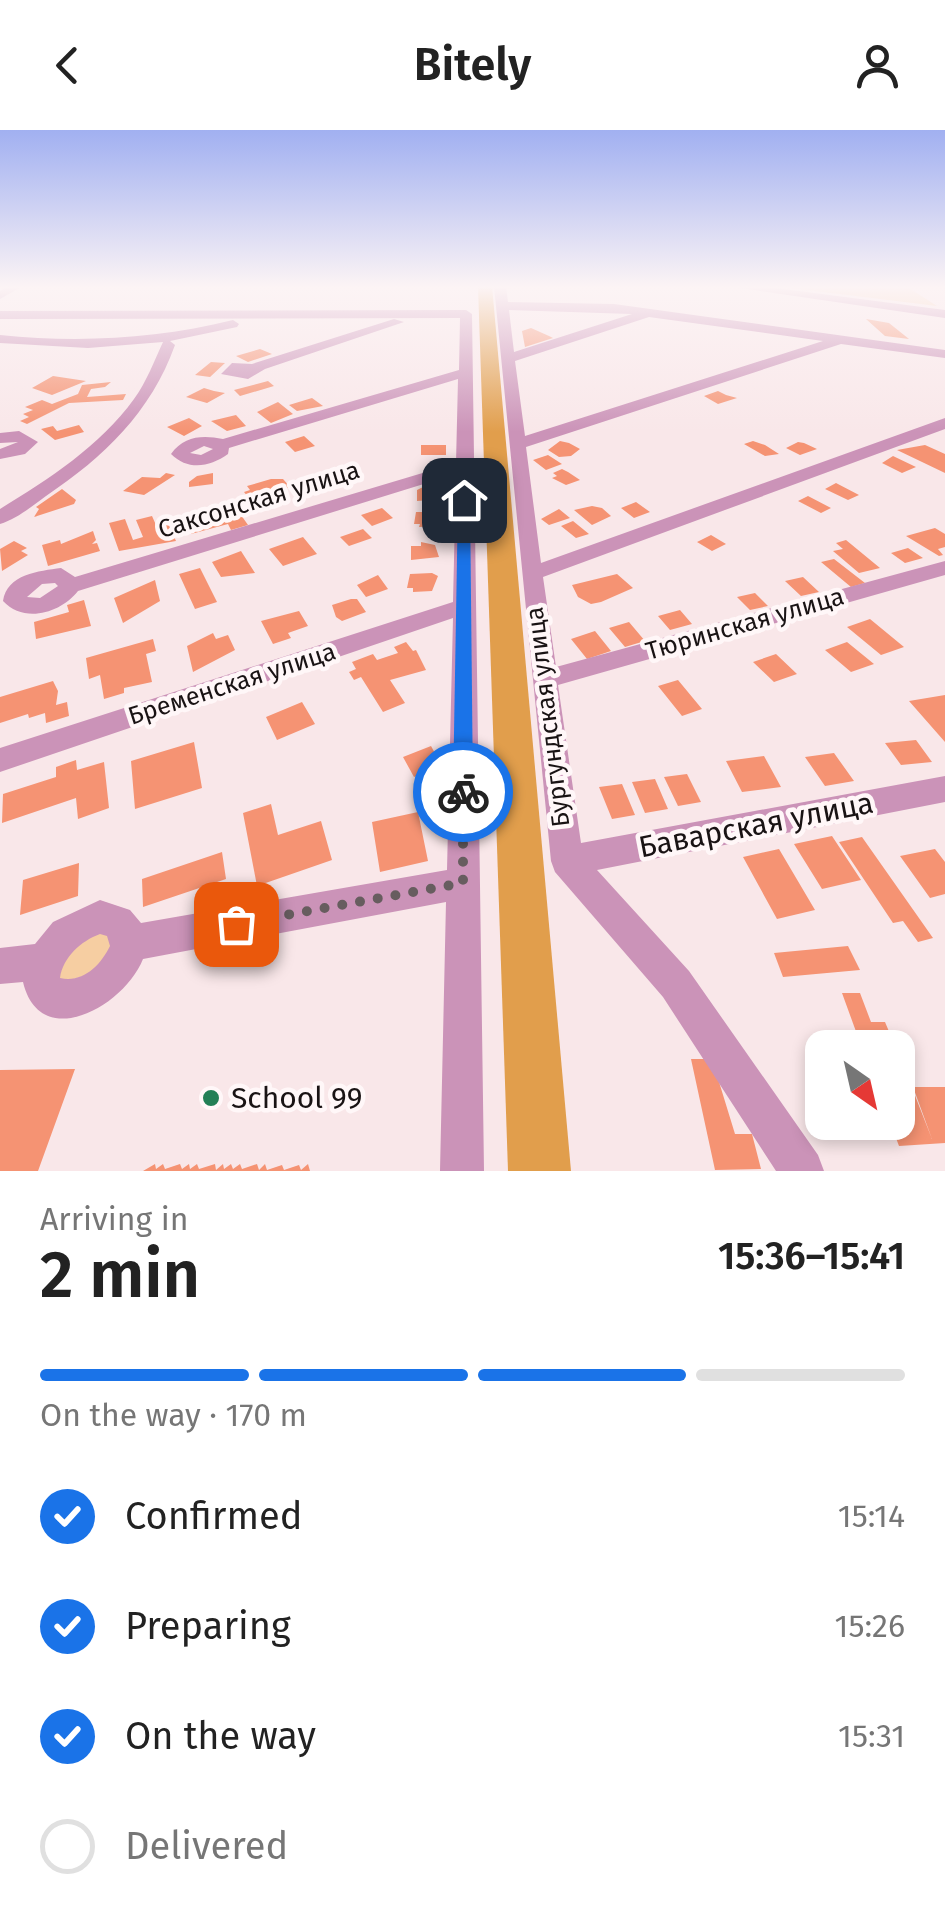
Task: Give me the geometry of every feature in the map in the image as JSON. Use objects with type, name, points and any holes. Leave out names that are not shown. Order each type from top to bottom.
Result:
[{"type":"street","points":[[0,339],[70,344],[167,340],[182,335]]},
{"type":"street","points":[[257,367],[347,335]]},
{"type":"street","points":[[462,1171],[466,335]]},
{"type":"street","name":"Бургундская улица","points":[[506,335],[567,861],[676,984],[802,1171]]},
{"type":"street","points":[[509,358],[582,335]]},
{"type":"street","points":[[808,335],[945,354]]},
{"type":"street","points":[[518,444],[840,339]]},
{"type":"street","points":[[0,518],[60,476],[146,399],[161,370],[167,340]]},
{"type":"street","points":[[221,445],[466,372]]},
{"type":"street","points":[[531,574],[945,422]]},
{"type":"street","points":[[0,438],[19,436],[28,442],[19,450],[0,454]]},
{"type":"street","name":"Саксонская улица","points":[[70,586],[464,466]]},
{"type":"street","name":"Тюринская улица","points":[[544,680],[945,568]]},
{"type":"street","name":"Бременская улица","points":[[0,760],[464,606]]},
{"type":"street","name":"Баварская улица","points":[[567,861],[945,789]]},
{"type":"street","points":[[129,943],[463,883]]},
{"type":"street","points":[[111,918],[121,924],[129,943],[114,977],[78,998],[65,1000],[47,991],[42,982],[43,961],[60,936],[86,920],[111,918]]},
{"type":"street","points":[[0,966],[43,961]]},
{"type":"shaded area","points":[[480,335],[496,335],[571,1171],[508,1171]]},
{"type":"shaded area","points":[[89,929],[113,935],[106,970],[59,983],[56,957]]},
{"type":"building","points":[[523,335],[553,338],[525,347]]},
{"type":"building","points":[[260,349],[272,354],[248,362],[236,356]]},
{"type":"building","points":[[211,362],[225,363],[210,377],[195,375]]},
{"type":"building","points":[[53,376],[86,381],[52,395],[32,388]]},
{"type":"building","points":[[268,381],[274,386],[240,396],[234,390]]},
{"type":"building","points":[[111,382],[91,389],[87,397],[126,394],[123,400],[69,403],[27,424],[20,421],[29,417],[23,414],[33,410],[25,407],[42,400],[52,404],[78,394],[82,385]]},
{"type":"building","points":[[204,388],[225,393],[207,403],[186,397]]},
{"type":"building","points":[[718,391],[737,398],[718,404],[704,396]]},
{"type":"building","points":[[312,398],[323,406],[297,411],[289,405]]},
{"type":"building","points":[[278,402],[293,414],[271,423],[257,412]]},
{"type":"building","points":[[236,415],[246,426],[227,431],[211,421]]},
{"type":"building","points":[[189,418],[202,426],[184,436],[167,427]]},
{"type":"building","points":[[79,425],[84,432],[55,440],[41,429],[53,426],[57,431]]},
{"type":"building","points":[[304,436],[315,446],[295,452],[285,442]]},
{"type":"building","points":[[560,441],[580,449],[571,456],[559,457],[548,450]]},
{"type":"building","points":[[753,441],[779,454],[765,456],[744,444]]},
{"type":"building","points":[[798,442],[817,449],[800,455],[786,448]]},
{"type":"building","points":[[421,445],[446,445],[446,455],[421,455]]},
{"type":"building","points":[[925,445],[945,454],[945,473],[897,450]]},
{"type":"building","points":[[548,455],[562,464],[546,470],[533,460]]},
{"type":"building","points":[[893,456],[916,467],[902,473],[882,463]]},
{"type":"building","points":[[562,469],[580,480],[566,485],[552,478],[557,476],[553,473]]},
{"type":"building","points":[[166,473],[175,475],[144,495],[123,491],[142,477],[160,478]]},
{"type":"building","points":[[213,473],[213,484],[189,487],[197,476]]},
{"type":"building","points":[[283,479],[290,487],[253,503],[244,492],[250,490],[247,486]]},
{"type":"building","points":[[836,483],[859,495],[848,500],[825,489]]},
{"type":"building","points":[[439,488],[443,499],[417,501],[417,490]]},
{"type":"building","points":[[62,489],[76,500],[74,504],[34,517],[39,509],[36,507]]},
{"type":"building","points":[[808,496],[831,508],[821,513],[798,501]]},
{"type":"building","points":[[636,502],[650,512],[634,518],[621,508]]},
{"type":"building","points":[[592,506],[611,516],[592,525],[574,510]]},
{"type":"building","points":[[229,507],[231,518],[241,515],[248,525],[231,530],[228,524],[191,534],[183,519]]},
{"type":"building","points":[[382,508],[393,518],[372,526],[361,515]]},
{"type":"building","points":[[559,509],[570,518],[549,525],[541,519]]},
{"type":"building","points":[[416,512],[436,512],[442,514],[442,519],[436,526],[419,527],[420,524],[414,524]]},
{"type":"building","points":[[152,516],[156,525],[166,519],[176,541],[119,551],[109,523],[125,519],[133,540],[143,537],[136,520]]},
{"type":"building","points":[[573,521],[589,534],[576,538],[561,526]]},
{"type":"building","points":[[935,528],[945,534],[945,547],[938,549],[943,555],[906,536]]},
{"type":"building","points":[[363,529],[372,538],[349,546],[340,537]]},
{"type":"building","points":[[93,531],[96,540],[92,544],[97,543],[100,551],[48,566],[42,545],[60,540],[61,544]]},
{"type":"building","points":[[711,535],[726,544],[712,551],[697,542]]},
{"type":"building","points":[[303,537],[317,554],[283,566],[269,549]]},
{"type":"building","points":[[846,540],[880,568],[859,573],[833,551],[843,549],[836,543]]},
{"type":"building","points":[[14,541],[27,548],[21,551],[28,555],[2,571],[0,549]]},
{"type":"building","points":[[421,542],[435,545],[439,557],[411,560],[411,546],[421,546]]},
{"type":"building","points":[[908,548],[923,558],[905,563],[891,553]]},
{"type":"building","points":[[241,551],[255,573],[221,577],[212,562]]},
{"type":"building","points":[[834,559],[865,583],[851,587],[821,562]]},
{"type":"building","points":[[200,568],[217,602],[195,609],[179,574]]},
{"type":"building","points":[[410,574],[438,576],[432,591],[413,592],[413,588],[407,588]]},
{"type":"building","points":[[617,574],[633,588],[601,602],[591,604],[578,597],[572,585]]},
{"type":"building","points":[[378,575],[388,589],[366,597],[357,585]]},
{"type":"building","points":[[803,577],[819,592],[801,596],[785,581]]},
{"type":"building","points":[[155,580],[160,601],[123,623],[114,598]]},
{"type":"building","points":[[755,593],[768,606],[750,610],[737,597]]},
{"type":"building","points":[[357,599],[366,612],[342,621],[332,605]]},
{"type":"building","points":[[84,600],[91,626],[36,639],[34,622],[69,612],[67,605]]},
{"type":"building","points":[[680,610],[692,624],[670,630],[658,616]]},
{"type":"building","points":[[299,611],[308,626],[273,644],[261,621]]},
{"type":"building","points":[[870,619],[904,647],[881,655],[847,627]]},
{"type":"building","points":[[629,622],[645,641],[625,647],[609,628]]},
{"type":"building","points":[[595,631],[611,651],[587,659],[571,639]]},
{"type":"building","points":[[213,633],[216,639],[228,635],[235,650],[193,672],[187,646]]},
{"type":"building","points":[[153,639],[156,651],[146,654],[152,682],[124,688],[124,693],[104,699],[100,675],[89,679],[86,658]]},
{"type":"building","points":[[406,642],[416,650],[426,670],[390,680],[405,703],[383,712],[361,677],[354,680],[349,672],[356,669],[352,662],[373,654],[377,660],[398,653],[394,647]]},
{"type":"building","points":[[847,642],[874,664],[851,672],[825,650]]},
{"type":"building","points":[[776,654],[797,674],[774,682],[753,662]]},
{"type":"building","points":[[678,680],[702,709],[682,716],[658,686]]},
{"type":"building","points":[[53,681],[58,691],[56,705],[67,702],[69,716],[46,723],[45,713],[29,718],[28,714],[0,723],[0,697]]},
{"type":"building","points":[[945,695],[945,742],[909,701]]},
{"type":"building","points":[[302,702],[315,724],[277,740],[266,717]]},
{"type":"building","points":[[916,740],[932,762],[901,765],[885,743]]},
{"type":"building","points":[[194,742],[202,788],[135,809],[131,761]]},
{"type":"building","points":[[431,746],[442,766],[414,777],[403,757]]},
{"type":"building","points":[[834,753],[854,781],[825,786],[805,757]]},
{"type":"building","points":[[764,756],[781,787],[742,792],[726,761]]},
{"type":"building","points":[[76,760],[77,770],[104,762],[109,808],[78,819],[76,798],[2,823],[3,794],[56,777],[56,767]]},
{"type":"building","points":[[687,774],[701,802],[678,806],[664,777]]},
{"type":"building","points":[[655,779],[668,809],[645,813],[632,782]]},
{"type":"building","points":[[622,784],[635,815],[612,819],[599,787]]},
{"type":"building","points":[[271,804],[278,835],[321,821],[332,860],[257,886],[243,813]]},
{"type":"building","points":[[418,812],[428,861],[380,872],[372,822]]},
{"type":"building","points":[[832,836],[861,880],[822,889],[794,844]]},
{"type":"building","points":[[862,837],[933,938],[918,942],[903,921],[893,923],[839,842]]},
{"type":"building","points":[[779,849],[815,910],[777,919],[743,857]]},
{"type":"building","points":[[935,849],[945,862],[945,894],[930,898],[900,856]]},
{"type":"building","points":[[222,852],[226,879],[143,907],[142,879]]},
{"type":"building","points":[[79,863],[78,896],[20,915],[23,880]]},
{"type":"building","points":[[848,946],[860,970],[783,977],[774,953]]},
{"type":"building","points":[[842,993],[860,993],[871,1022],[885,1022],[888,1030],[855,1030]]},
{"type":"building","points":[[691,1059],[712,1059],[735,1134],[752,1134],[761,1169],[715,1170]]},
{"type":"building","points":[[75,1069],[38,1171],[0,1171],[0,1070]]},
{"type":"building","points":[[915,1087],[945,1087],[945,1143],[899,1146],[897,1140],[915,1140],[915,1096],[932,1139]]},
{"type":"building","points":[[155,1164],[156,1169],[163,1164],[165,1169],[180,1164],[182,1169],[189,1164],[190,1169],[197,1164],[199,1169],[215,1164],[216,1170],[223,1164],[224,1169],[240,1164],[242,1169],[257,1164],[259,1170],[265,1164],[267,1170],[299,1165],[301,1170],[308,1164],[310,1171],[143,1171]]},
{"type":"way so far","points":[[236,924],[463,883],[463,792]]},
{"type":"place","name":"School 99","points":[[211,1098]]},
{"type":"route","points":[[463,792],[464,500]]}]
